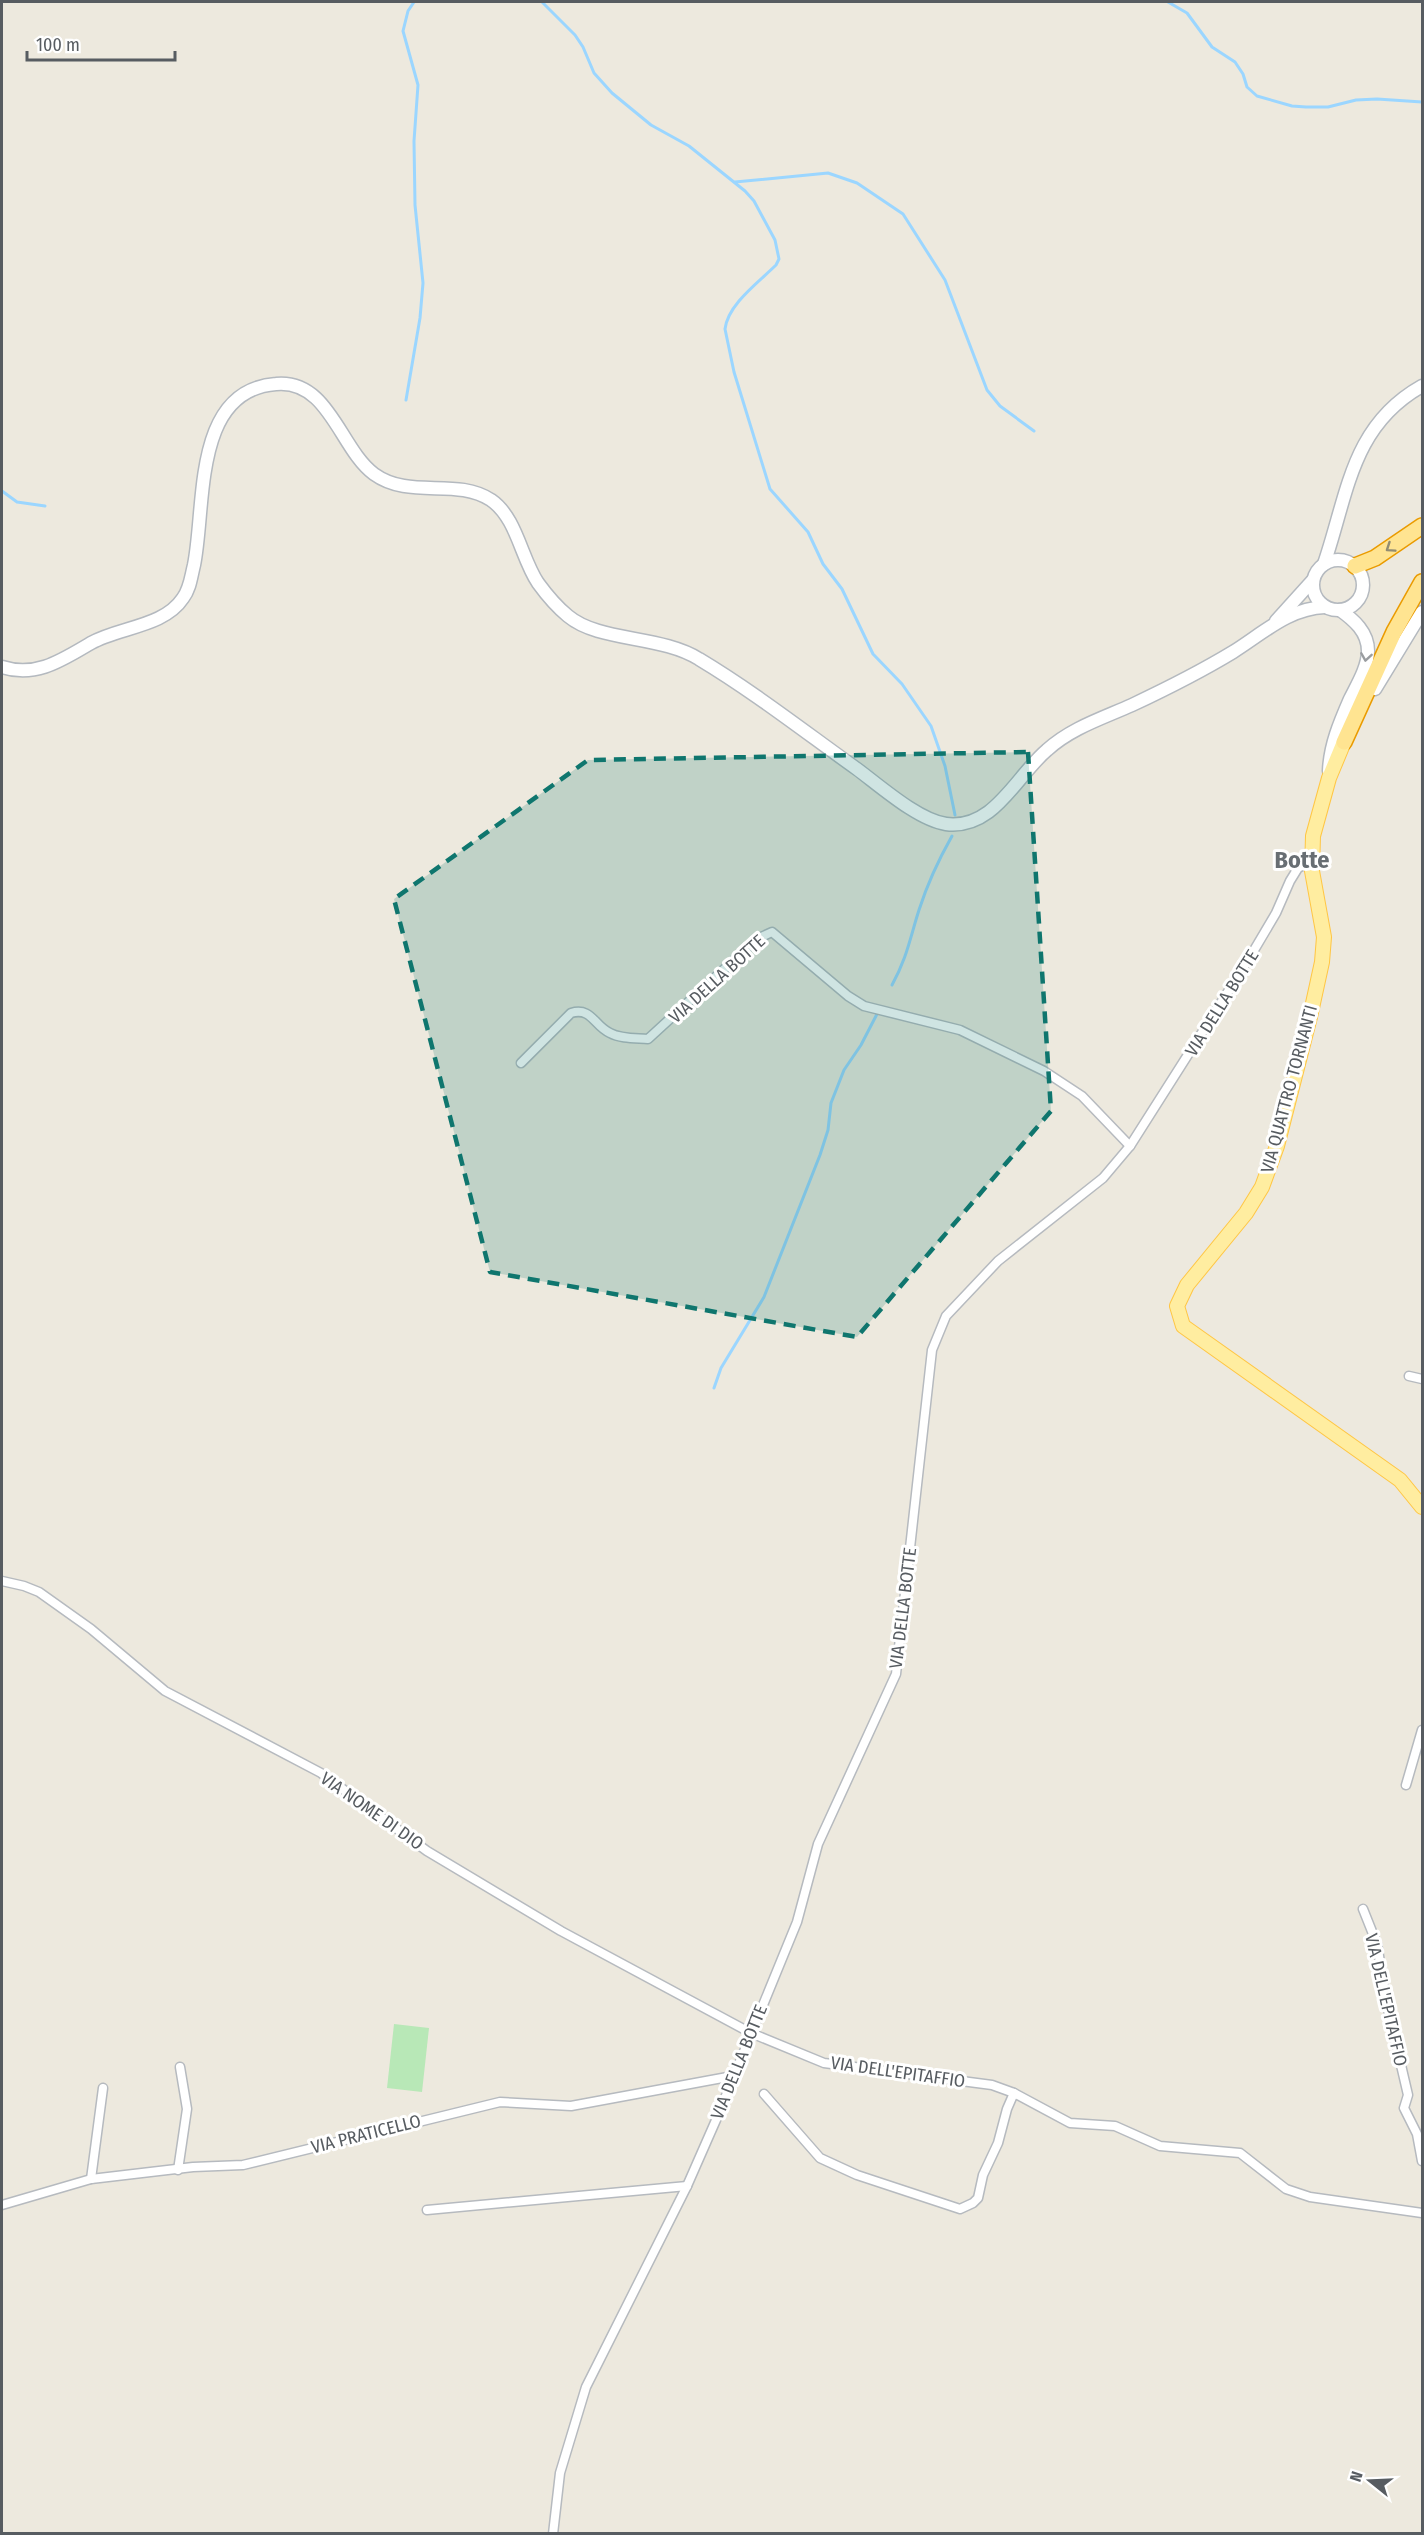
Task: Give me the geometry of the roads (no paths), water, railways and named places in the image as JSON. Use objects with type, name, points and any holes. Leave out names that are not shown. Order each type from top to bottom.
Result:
[{"type":"highway","points":[[1350,563],[1375,558],[1422,526]]},
{"type":"highway","points":[[1344,742],[1398,624],[1422,582]]},
{"type":"main road","points":[[2,667],[25,672],[50,666],[104,636],[163,617],[181,602],[189,589],[196,552],[207,460],[213,434],[222,415],[234,400],[255,388],[275,384],[300,388],[323,404],[357,457],[371,472],[391,485],[411,489],[467,491],[488,498],[503,510],[538,583],[570,618],[599,631],[679,648],[698,657],[776,710],[894,797],[931,820],[946,824],[961,824],[979,819],[1000,802],[1047,750],[1099,718],[1172,687],[1236,650],[1273,624],[1309,607],[1340,610],[1352,606],[1362,591],[1363,582],[1338,547],[1336,528]]},
{"type":"main road","points":[[1324,564],[1352,470],[1369,435],[1390,410],[1422,386]]},
{"type":"main road","points":[[1273,624],[1313,580],[1324,564],[1330,561],[1350,563]]},
{"type":"main road","points":[[1313,580],[1315,595],[1325,607]]},
{"type":"main road","points":[[1329,778],[1337,731],[1362,674],[1368,652],[1366,641],[1359,627],[1340,610]]},
{"type":"main road","points":[[1344,742],[1405,636],[1422,612]]},
{"type":"main road","name":"VIA QUATTRO TORNANTI","points":[[1344,742],[1329,778],[1315,827],[1312,861],[1322,918],[1323,949],[1310,1017],[1278,1146],[1262,1187],[1246,1213],[1181,1294],[1177,1306],[1183,1326],[1400,1480],[1422,1507]]},
{"type":"street","name":"VIA DELLA BOTTE","points":[[553,2534],[560,2473],[579,2406],[596,2367],[687,2186],[797,1922],[818,1844],[896,1674],[932,1350],[946,1316],[998,1261],[1103,1178],[1130,1146],[1250,957],[1276,913],[1298,868],[1312,861]]},
{"type":"street","name":"VIA DELLA BOTTE","points":[[521,1063],[571,1013],[580,1011],[590,1015],[608,1032],[618,1036],[648,1039],[757,939],[772,932],[848,996],[864,1006],[960,1030],[1044,1071],[1082,1096],[1130,1146]]},
{"type":"street","points":[[1408,1376],[1422,1378]]},
{"type":"street","name":"VIA NOME DI DIO","points":[[2,1581],[39,1592],[91,1629],[165,1691],[321,1773],[428,1851],[561,1931],[751,2033]]},
{"type":"street","points":[[1406,1785],[1422,1730]]},
{"type":"street","name":"VIA DELL'EPITAFFIO","points":[[1363,1909],[1377,1944],[1387,2005],[1408,2095],[1404,2108],[1417,2134],[1422,2161]]},
{"type":"street","name":"VIA DELL'EPITAFFIO","points":[[751,2033],[824,2063],[992,2085],[1014,2093],[1070,2123],[1115,2126],[1160,2146],[1240,2153],[1286,2189],[1310,2197],[1422,2213]]},
{"type":"street","points":[[178,2170],[187,2109],[180,2067]]},
{"type":"street","name":"VIA PRATICELLO","points":[[2,2205],[91,2179],[193,2167],[243,2165],[500,2103],[571,2106],[733,2076]]},
{"type":"street","points":[[91,2179],[103,2088]]},
{"type":"street","points":[[764,2094],[820,2158],[857,2175],[960,2209],[978,2198],[983,2175],[998,2143],[1014,2093]]},
{"type":"street","points":[[427,2210],[687,2186]]},
{"type":"waterway","points":[[406,400],[420,318],[423,283],[415,205],[414,141],[418,85],[403,31],[408,11],[414,2]]},
{"type":"waterway","points":[[542,2],[575,35],[594,73],[612,93],[651,125],[689,146],[745,191],[754,201],[775,240],[779,259],[776,265],[738,302],[727,320],[725,329],[734,372],[770,489],[808,532],[823,564],[842,589],[873,654],[902,684],[931,726],[945,766],[955,815]]},
{"type":"waterway","points":[[1168,2],[1187,13],[1212,47],[1235,62],[1243,74],[1247,87],[1257,96],[1292,106],[1306,107],[1328,107],[1356,100],[1377,99],[1422,102]]},
{"type":"waterway","points":[[735,182],[828,173],[857,183],[903,214],[945,280],[987,390],[1000,406],[1034,431]]},
{"type":"waterway","points":[[2,491],[17,502],[45,506]]},
{"type":"waterway","points":[[892,985],[905,957],[926,891],[952,836]]},
{"type":"waterway","points":[[714,1388],[721,1368],[764,1297],[820,1155],[828,1130],[831,1103],[844,1070],[861,1045],[877,1014]]},
{"type":"district","name":"Botte","points":[[1302,860]]}]
